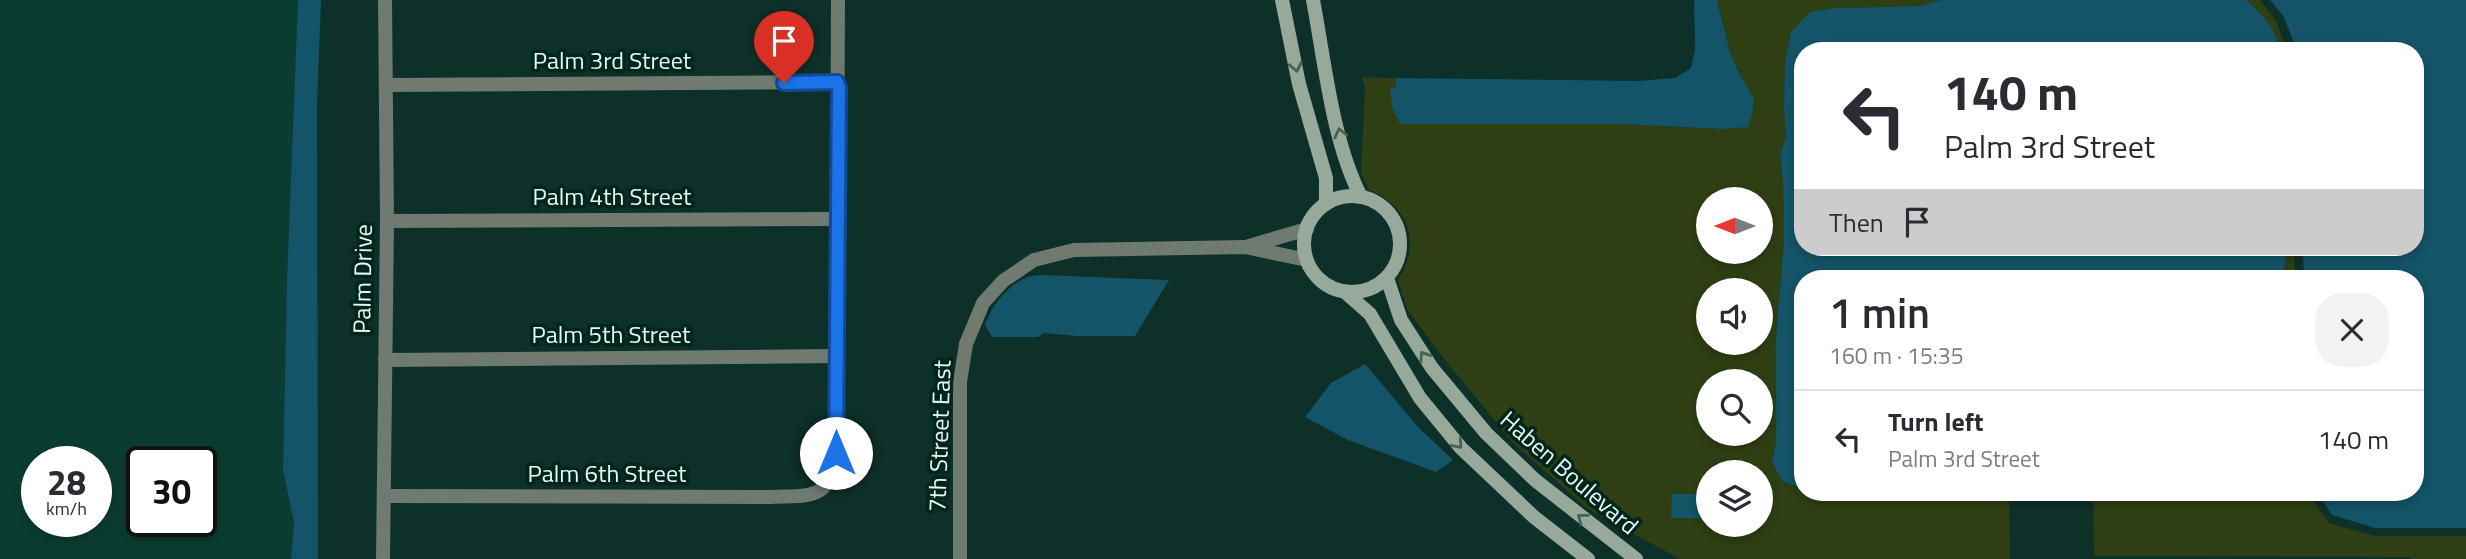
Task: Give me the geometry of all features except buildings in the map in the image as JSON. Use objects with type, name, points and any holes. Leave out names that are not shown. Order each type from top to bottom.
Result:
[{"type":"street","name":"Palm Drive","points":[[383,559],[387,221],[385,0]]},
{"type":"street","points":[[837,356],[838,0]]},
{"type":"street","points":[[1282,0],[1300,85],[1326,178],[1326,204]]},
{"type":"street","points":[[1312,0],[1349,173],[1362,197]]},
{"type":"street","name":"Palm 3rd Street","points":[[387,85],[837,82]]},
{"type":"street","points":[[1345,292],[1360,292],[1387,278],[1400,252],[1398,230],[1387,211],[1362,197],[1337,198],[1314,215],[1307,229],[1304,245],[1313,272],[1321,281],[1345,292],[1370,314],[1420,398],[1461,448],[1534,517],[1588,559]]},
{"type":"street","name":"Palm 4th Street","points":[[387,221],[838,219]]},
{"type":"street","name":"7th Street East","points":[[1245,247],[1307,229]]},
{"type":"street","name":"7th Street East","points":[[960,559],[960,382],[966,344],[983,303],[1003,281],[1034,260],[1074,250],[1245,247],[1307,260]]},
{"type":"street","name":"Haben Boulevard","points":[[1387,278],[1401,320],[1432,368],[1471,416],[1535,480],[1636,559]]},
{"type":"street","name":"Palm 5th Street","points":[[385,360],[837,356]]},
{"type":"street","name":"Palm 6th Street","points":[[384,496],[807,496],[827,486],[833,472],[836,453],[837,356]]},
{"type":"shaded area","points":[[0,0],[298,0],[283,470],[294,523],[291,559],[0,559]]},
{"type":"shaded area","points":[[1717,0],[1942,0],[1919,6],[1835,8],[1791,32],[1785,62],[1786,136],[1780,157],[1784,239],[1776,337],[1776,441],[1772,460],[1696,460],[1696,537],[1773,537],[1773,464],[1782,481],[1794,486],[1794,501],[2009,501],[2010,559],[1680,559],[1588,509],[1513,443],[1407,309],[1398,280],[1409,253],[1408,227],[1394,206],[1369,190],[1361,173],[1365,87],[1362,77],[1396,78],[1396,86],[1622,124],[1720,129],[1754,99],[1731,54]]},
{"type":"shaded area","points":[[2246,0],[2260,0],[2276,21],[2284,42],[2278,42],[2268,22]]},
{"type":"shaded area","points":[[2285,256],[2294,256],[2295,270],[2285,270]]},
{"type":"shaded area","points":[[2093,501],[2313,501],[2329,523],[2375,536],[2466,536],[2466,559],[2094,556]]},
{"type":"water","points":[[298,0],[321,0],[317,104],[318,559],[291,559],[294,523],[283,470]]},
{"type":"water","points":[[1694,0],[1717,0],[1730,52],[1754,99],[1748,127],[1720,129],[1622,124],[1400,124],[1392,107],[1390,90],[1396,86],[1396,78],[1639,81],[1675,78],[1691,68],[1695,49]]},
{"type":"water","points":[[1942,0],[2246,0],[2268,22],[2278,42],[1794,42],[1794,256],[2285,256],[2285,270],[1794,270],[1794,486],[1782,481],[1772,460],[1776,441],[1776,337],[1784,239],[1780,157],[1786,136],[1785,62],[1791,32],[1810,12],[1835,8],[1919,6]]},
{"type":"water","points":[[2270,0],[2466,0],[2466,528],[2375,528],[2332,515],[2323,501],[2424,501],[2424,270],[2304,270],[2303,256],[2424,256],[2424,42],[2294,42],[2284,17]]},
{"type":"water","points":[[1046,275],[1169,280],[1135,336],[1044,333],[1038,337],[992,337],[985,325],[1006,291],[1026,278]]},
{"type":"water","points":[[1365,364],[1418,427],[1453,460],[1436,472],[1348,440],[1305,417],[1331,383]]},
{"type":"water","points":[[1672,494],[1696,494],[1696,518],[1671,518]]},
{"type":"route","points":[[784,83],[837,82],[839,88],[836,453]]}]
